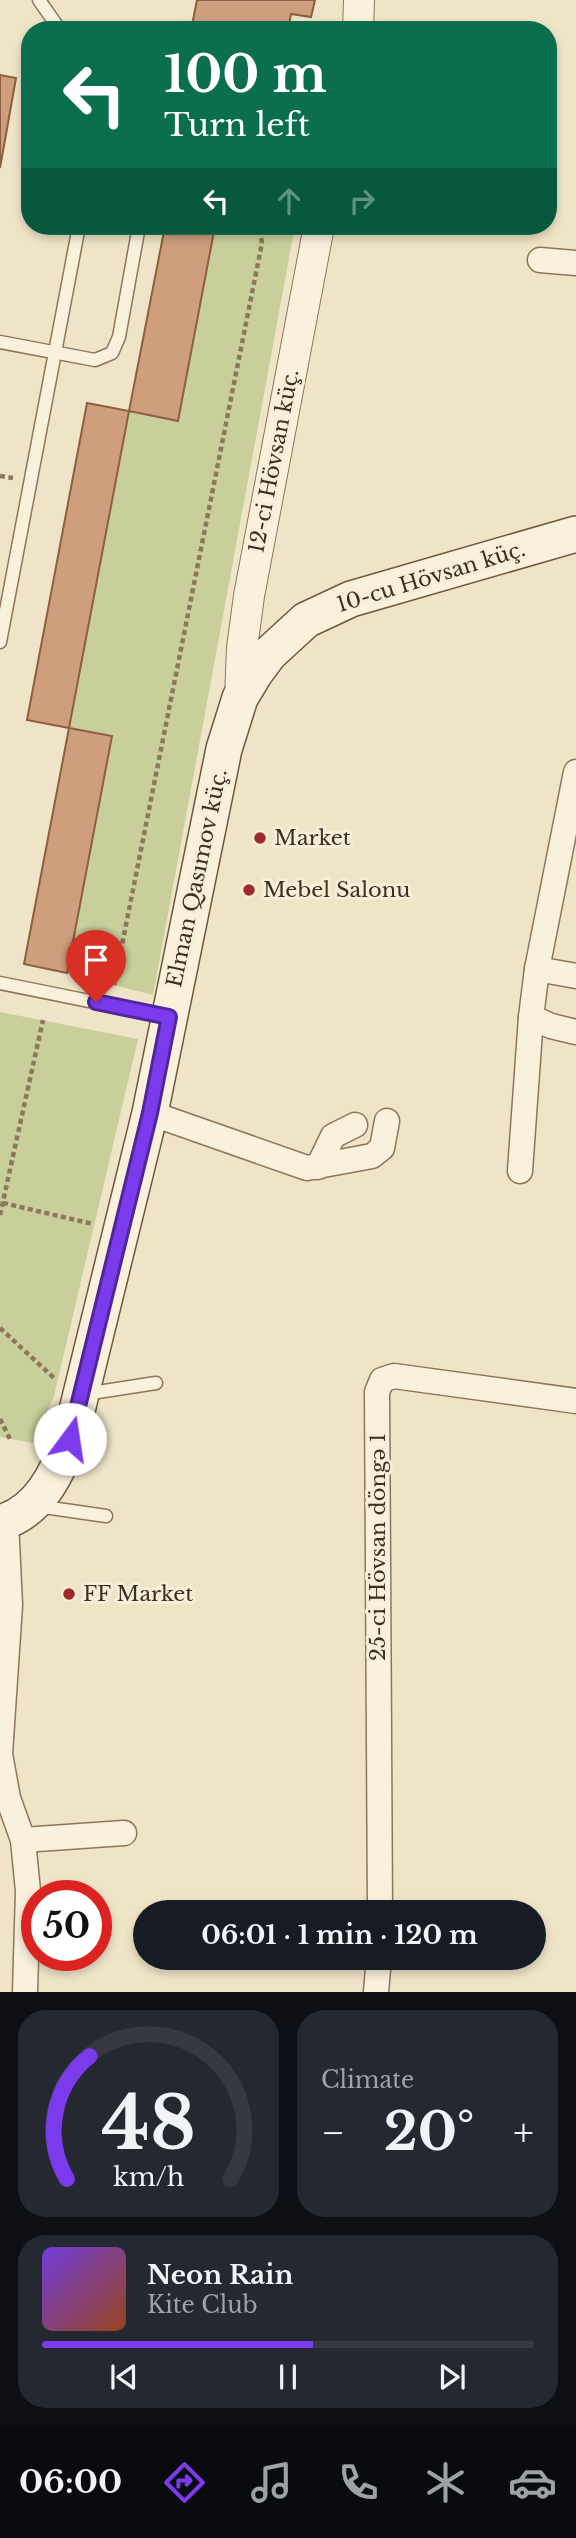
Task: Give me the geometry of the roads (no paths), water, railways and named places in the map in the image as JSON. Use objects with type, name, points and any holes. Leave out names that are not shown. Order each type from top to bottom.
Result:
[{"type":"main road","name":"10-cu Hövsan küç.","points":[[240,698],[276,646],[306,620],[330,607],[576,534]]},
{"type":"main road","name":"Elman Qasımov küç.","points":[[13,1516],[61,1465],[69,1387],[150,1113],[224,749],[240,698]]},
{"type":"street","points":[[358,21],[359,0]]},
{"type":"street","name":"12-ci Hövsan küç.","points":[[240,698],[242,648],[249,596],[317,235]]},
{"type":"street","points":[[540,260],[576,263]]},
{"type":"street","points":[[520,1171],[537,969],[576,772]]},
{"type":"street","points":[[537,969],[576,975]]},
{"type":"street","points":[[531,1017],[551,1026],[576,1032]]},
{"type":"street","points":[[150,1113],[307,1168],[372,1156],[382,1148],[387,1121]]},
{"type":"street","points":[[318,1167],[333,1136],[355,1125]]},
{"type":"street","name":"25-ci Hövsan döngə 1","points":[[380,1900],[377,1391],[382,1380],[394,1376],[576,1401]]},
{"type":"street","points":[[13,1516],[0,1754],[8,1798],[23,1840],[29,1891],[25,1992]]},
{"type":"street","points":[[23,1840],[124,1833]]},
{"type":"street","points":[[376,1992],[378,1970]]},
{"type":"lane","points":[[39,0],[54,21]]},
{"type":"lane","points":[[0,642],[77,235]]},
{"type":"lane","points":[[0,342],[95,360],[113,353],[119,337],[137,235]]},
{"type":"lane","points":[[0,983],[169,1017]]},
{"type":"lane","points":[[69,1387],[156,1383]]},
{"type":"lane","points":[[13,1516],[106,1516]]},
{"type":"place","name":"Market","points":[[260,838]]},
{"type":"place","name":"Mebel Salonu","points":[[249,890]]},
{"type":"place","name":"FF Market","points":[[69,1594]]}]
